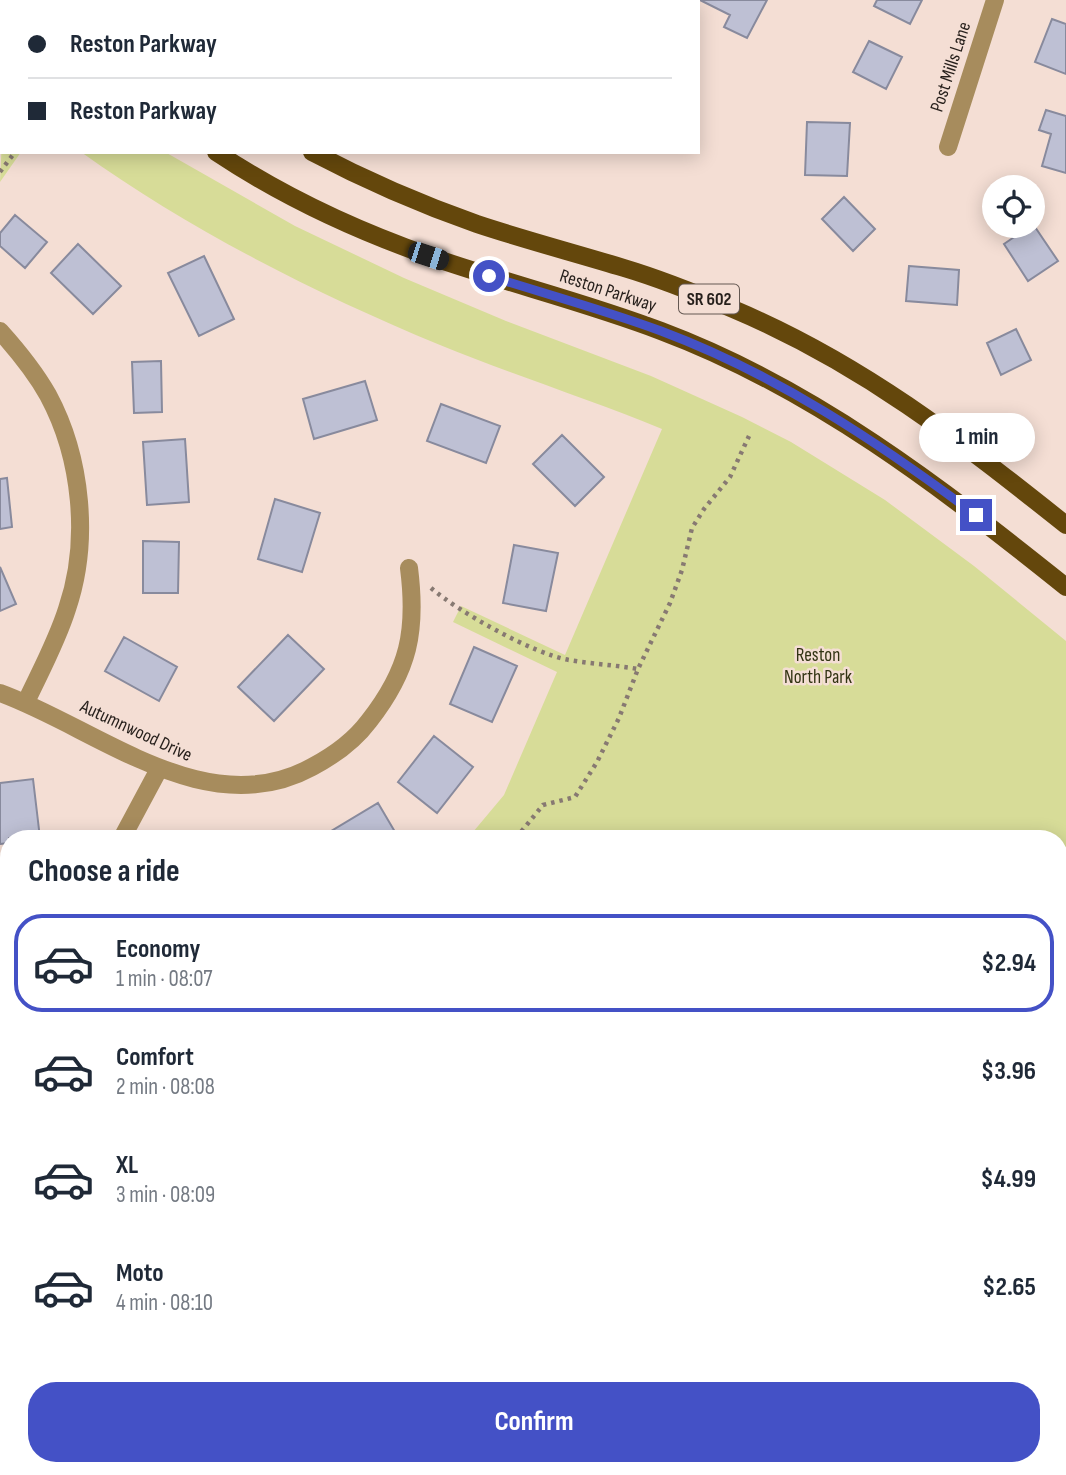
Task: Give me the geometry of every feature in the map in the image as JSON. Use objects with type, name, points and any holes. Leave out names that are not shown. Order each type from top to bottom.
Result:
[{"type":"main road","name":"Reston Parkway","points":[[219,154],[309,206],[383,238],[428,256],[663,331],[769,380],[815,405],[908,464],[1066,587]]},
{"type":"main road","name":"Reston Parkway","points":[[316,154],[405,197],[477,224],[628,269],[734,309],[780,331],[831,357],[938,424],[1066,525]]},
{"type":"street","name":"Post Mills Lane","points":[[947,147],[995,0]]},
{"type":"street","points":[[0,331],[25,359],[49,396],[65,433],[78,491],[80,535],[76,575],[67,610],[26,702]]},
{"type":"street","name":"Autumnwood Drive","points":[[0,693],[26,702],[159,769],[194,780],[231,785],[259,785],[292,777],[331,757],[362,731],[383,704],[400,673],[410,640],[413,604],[409,568]]},
{"type":"street","points":[[126,830],[159,769]]},
{"type":"path","points":[[0,172],[14,154]]},
{"type":"path","points":[[523,830],[543,805],[575,797],[597,762],[670,603],[682,570],[692,528],[730,477],[749,436]]},
{"type":"path","points":[[409,568],[446,600],[474,618],[548,654],[569,660],[638,669]]},
{"type":"green space","points":[[1,154],[20,154],[0,182]]},
{"type":"green space","name":"Reston North Park","points":[[84,154],[169,154],[295,226],[404,278],[506,321],[651,376],[742,417],[791,442],[885,500],[974,566],[1066,641],[1066,830],[475,830],[504,795],[557,672],[453,622],[461,606],[565,655],[662,429],[468,356],[347,304],[255,259],[123,181]]},
{"type":"building","points":[[700,0],[767,0],[747,38],[724,27],[730,15]]},
{"type":"building","points":[[877,0],[922,0],[910,24],[874,6]]},
{"type":"building","points":[[1052,19],[1066,24],[1066,74],[1035,62]]},
{"type":"building","points":[[869,41],[902,57],[886,89],[853,72]]},
{"type":"building","points":[[1046,110],[1066,116],[1066,173],[1042,166],[1051,134],[1039,130]]},
{"type":"building","points":[[807,122],[850,123],[847,176],[805,175]]},
{"type":"building","points":[[844,197],[875,229],[853,251],[822,219]]},
{"type":"building","points":[[15,215],[47,242],[25,268],[0,246],[0,233]]},
{"type":"building","points":[[1013,238],[1042,238],[1058,261],[1028,281],[1004,244]]},
{"type":"building","points":[[78,244],[121,286],[93,314],[51,273]]},
{"type":"building","points":[[204,256],[234,319],[199,336],[168,273]]},
{"type":"building","points":[[909,266],[959,270],[957,305],[906,301]]},
{"type":"building","points":[[1016,329],[1031,360],[1001,375],[987,343]]},
{"type":"building","points":[[161,361],[162,412],[134,413],[132,362]]},
{"type":"building","points":[[365,381],[377,420],[314,439],[303,399]]},
{"type":"building","points":[[441,404],[500,426],[486,463],[427,441]]},
{"type":"building","points":[[562,435],[604,477],[575,506],[533,464]]},
{"type":"building","points":[[185,439],[189,502],[147,505],[143,442]]},
{"type":"building","points":[[7,478],[12,527],[0,529],[0,479]]},
{"type":"building","points":[[275,499],[320,513],[302,572],[258,559]]},
{"type":"building","points":[[143,541],[179,542],[178,593],[143,593]]},
{"type":"building","points":[[514,545],[558,553],[546,611],[503,603]]},
{"type":"building","points":[[0,567],[16,604],[0,611]]},
{"type":"building","points":[[288,635],[324,669],[274,721],[238,687]]},
{"type":"building","points":[[124,637],[177,667],[159,701],[105,671]]},
{"type":"building","points":[[474,647],[517,666],[492,722],[450,704]]},
{"type":"building","points":[[434,736],[473,767],[437,813],[398,782]]},
{"type":"building","points":[[33,779],[39,830],[0,830],[0,783]]},
{"type":"building","points":[[378,803],[394,830],[333,830]]},
{"type":"route","points":[[489,276],[663,331],[747,369],[815,405],[908,464],[976,515]]}]
